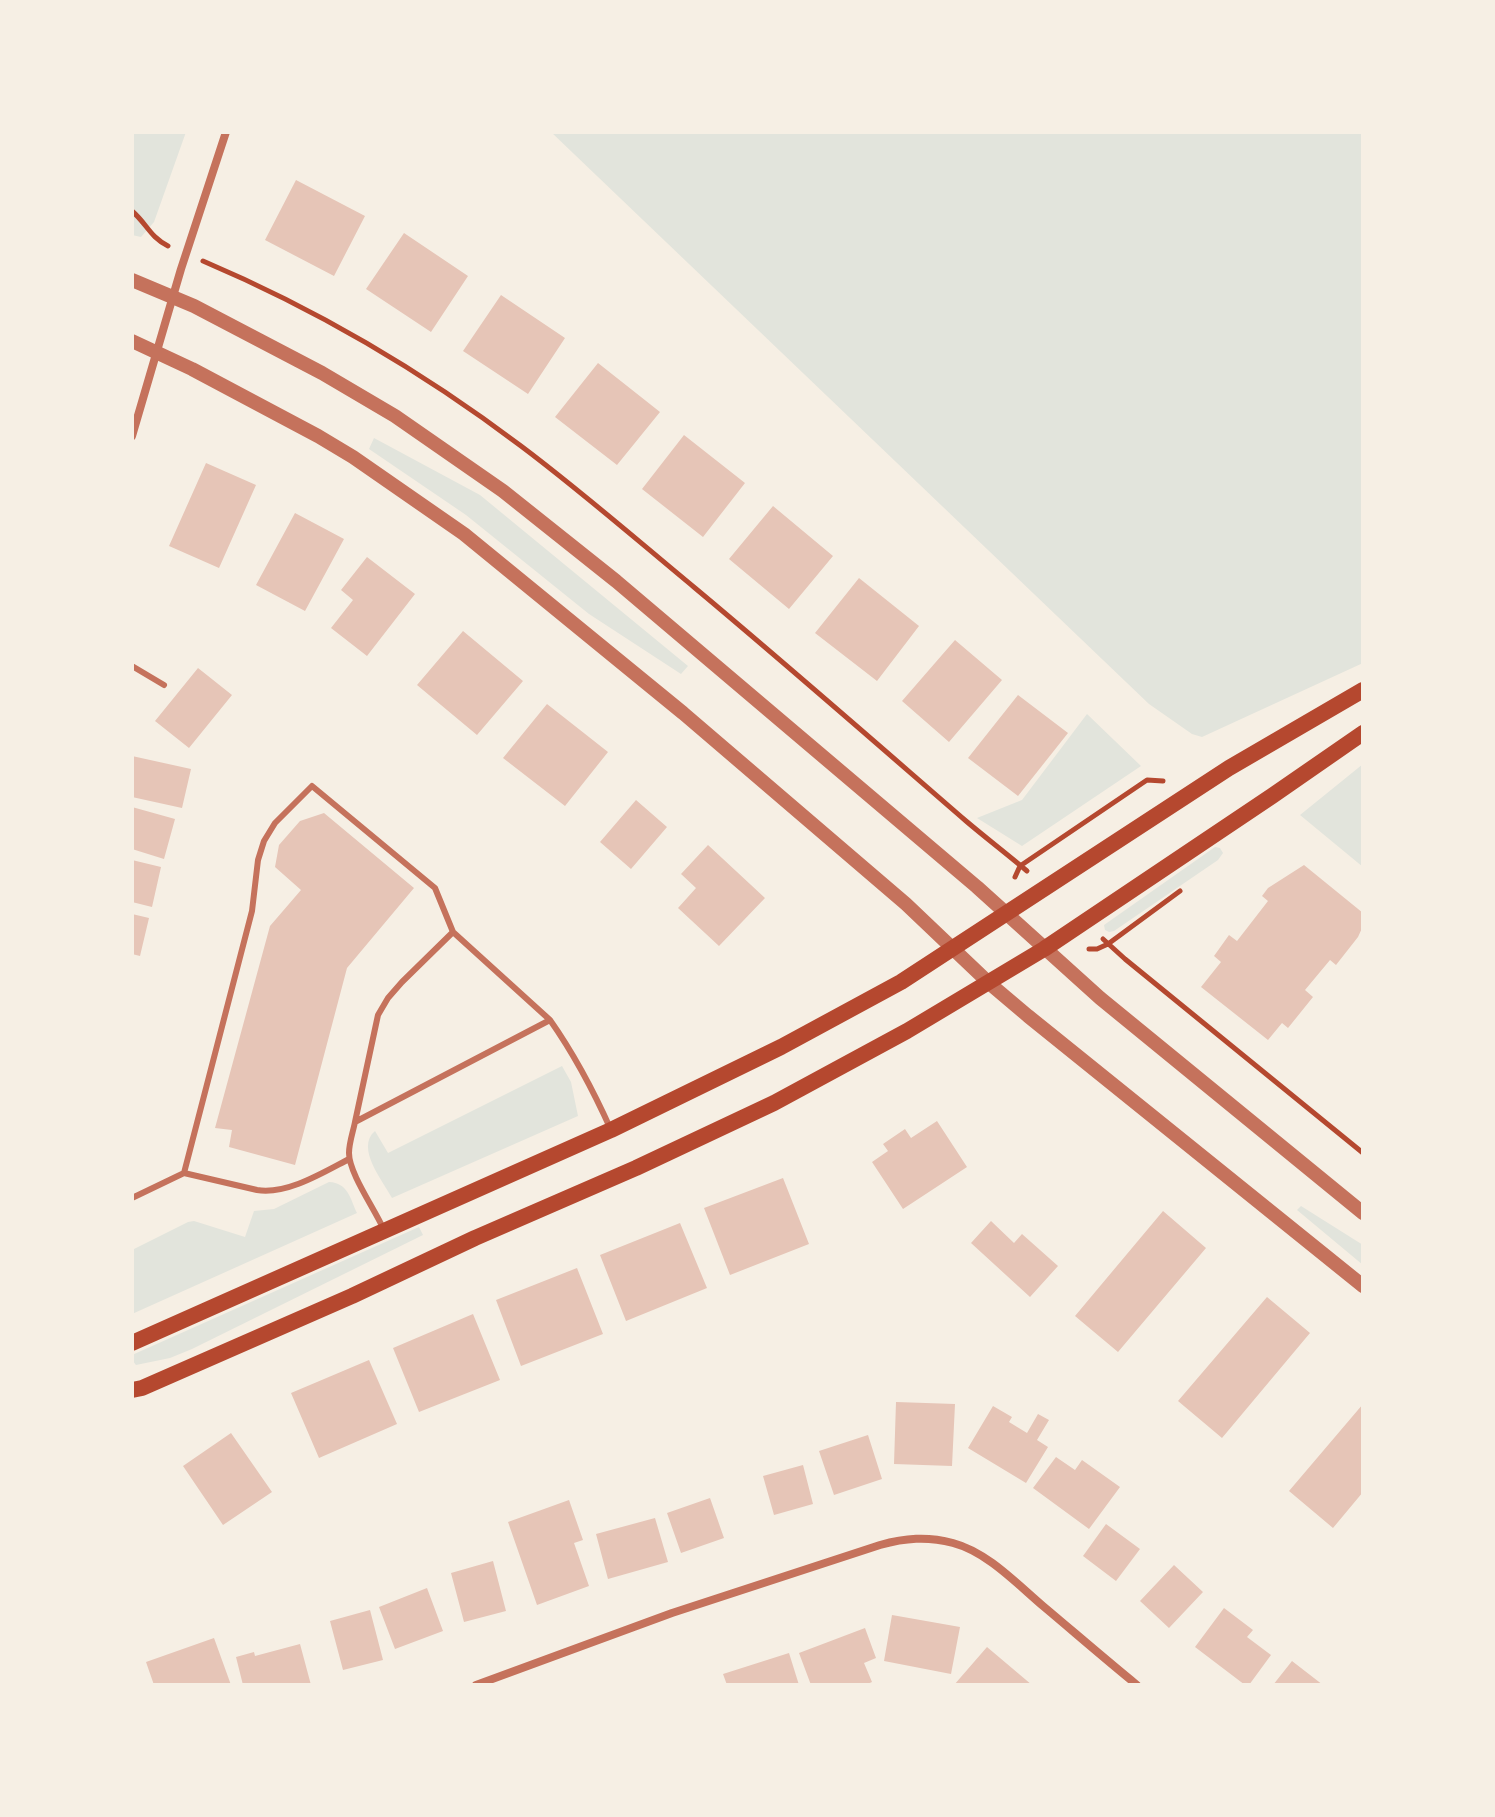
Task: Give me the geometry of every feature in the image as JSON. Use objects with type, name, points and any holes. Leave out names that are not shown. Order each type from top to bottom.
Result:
[{"type":"main road","points":[[132,1343],[611,1130],[781,1047],[901,982],[1229,768],[1363,690]]},
{"type":"main road","points":[[132,1390],[155,1383],[711,1134],[832,1072],[1044,949],[1363,733]]},
{"type":"street","points":[[132,436],[226,132]]},
{"type":"street","points":[[132,280],[174,297],[280,350],[384,409],[503,491],[616,581],[1100,998],[1363,1213]]},
{"type":"street","points":[[132,341],[318,436],[464,534],[683,713],[906,904],[989,983],[1363,1286]]},
{"type":"street","points":[[476,1685],[672,1613],[880,1545],[903,1539],[928,1538],[955,1543],[977,1553],[1137,1685]]},
{"type":"lane","points":[[132,666],[164,685]]},
{"type":"lane","points":[[184,1173],[252,911],[258,860],[264,841],[275,823],[312,786],[435,888],[453,932],[550,1020],[611,1130]]},
{"type":"lane","points":[[385,1230],[358,1180],[348,1149],[378,1015],[402,982],[453,932]]},
{"type":"lane","points":[[355,1122],[550,1020]]},
{"type":"lane","points":[[132,1198],[184,1173],[264,1191],[294,1185],[349,1159]]},
{"type":"path","points":[[132,211],[156,240]]},
{"type":"path","points":[[219,267],[353,334],[448,394],[520,445],[770,651],[1013,860]]},
{"type":"path","points":[[1020,866],[1147,780]]},
{"type":"path","points":[[1097,949],[1181,891]]},
{"type":"path","points":[[1120,954],[1363,1153]]},
{"type":"shaded area","points":[[132,132],[186,132],[154,222],[141,237],[132,235]]},
{"type":"shaded area","points":[[551,132],[1363,132],[1363,663],[1202,737],[1192,734],[1149,704]]},
{"type":"shaded area","points":[[374,438],[480,495],[688,666],[681,674],[589,614],[466,515],[369,449]]},
{"type":"shaded area","points":[[1087,714],[1141,766],[1022,846],[977,818],[1022,800]]},
{"type":"shaded area","points":[[1363,764],[1363,867],[1300,815]]},
{"type":"shaded area","points":[[1215,847],[1223,853],[1218,860],[1114,931],[1105,930],[1104,925]]},
{"type":"shaded area","points":[[562,1066],[571,1082],[578,1116],[392,1198],[369,1155],[370,1138],[375,1131],[388,1153]]},
{"type":"shaded area","points":[[329,1182],[344,1188],[357,1213],[132,1314],[132,1250],[194,1221],[245,1237],[254,1211],[274,1209]]},
{"type":"shaded area","points":[[1301,1206],[1363,1245],[1363,1265],[1297,1210]]},
{"type":"shaded area","points":[[419,1227],[423,1235],[192,1349],[170,1358],[136,1365],[132,1360],[132,1355]]},
{"type":"building","points":[[296,180],[365,216],[334,276],[265,240]]},
{"type":"building","points":[[404,233],[468,276],[431,332],[366,289]]},
{"type":"building","points":[[501,295],[565,338],[528,394],[463,351]]},
{"type":"building","points":[[598,363],[660,412],[617,465],[555,417]]},
{"type":"building","points":[[684,435],[745,483],[703,537],[642,489]]},
{"type":"building","points":[[206,463],[256,485],[219,568],[169,546]]},
{"type":"building","points":[[773,506],[833,556],[789,609],[729,559]]},
{"type":"building","points":[[295,513],[344,539],[305,611],[256,585]]},
{"type":"building","points":[[367,557],[415,594],[367,656],[331,628],[353,600],[341,590]]},
{"type":"building","points":[[859,578],[919,626],[877,681],[815,633]]},
{"type":"building","points":[[463,631],[523,681],[477,735],[417,685]]},
{"type":"building","points":[[955,640],[1002,680],[949,742],[902,701]]},
{"type":"building","points":[[198,668],[232,695],[189,748],[155,721]]},
{"type":"building","points":[[1018,695],[1068,733],[1018,796],[968,758]]},
{"type":"building","points":[[547,704],[608,752],[565,806],[503,758]]},
{"type":"building","points":[[132,756],[191,769],[182,808],[132,797]]},
{"type":"building","points":[[636,800],[667,827],[631,869],[600,842]]},
{"type":"building","points":[[132,807],[175,819],[164,859],[132,849]]},
{"type":"building","points":[[324,813],[414,888],[347,968],[295,1165],[229,1147],[232,1130],[215,1128],[270,926],[301,890],[275,867],[279,845],[300,821]]},
{"type":"building","points":[[708,845],[765,898],[719,946],[678,908],[696,888],[681,874]]},
{"type":"building","points":[[132,860],[161,867],[152,907],[132,902]]},
{"type":"building","points":[[1304,865],[1363,913],[1363,926],[1336,965],[1330,960],[1305,990],[1313,997],[1288,1028],[1282,1023],[1268,1040],[1201,987],[1221,962],[1214,956],[1229,935],[1237,941],[1268,901],[1262,896],[1268,888]]},
{"type":"building","points":[[132,914],[149,918],[140,956],[132,954]]},
{"type":"building","points":[[937,1121],[967,1167],[903,1209],[872,1162],[888,1151],[883,1144],[905,1129],[911,1138]]},
{"type":"building","points":[[783,1178],[809,1244],[730,1275],[704,1208]]},
{"type":"building","points":[[1163,1211],[1206,1248],[1118,1352],[1075,1316]]},
{"type":"building","points":[[991,1221],[1014,1243],[1022,1234],[1058,1266],[1030,1297],[971,1243]]},
{"type":"building","points":[[680,1223],[707,1288],[626,1321],[600,1255]]},
{"type":"building","points":[[577,1268],[603,1334],[521,1366],[496,1300]]},
{"type":"building","points":[[1267,1297],[1310,1333],[1222,1438],[1178,1401]]},
{"type":"building","points":[[473,1314],[500,1380],[419,1412],[393,1348]]},
{"type":"building","points":[[369,1360],[397,1424],[319,1458],[291,1393]]},
{"type":"building","points":[[896,1402],[955,1404],[952,1466],[894,1464]]},
{"type":"building","points":[[1363,1404],[1363,1492],[1333,1528],[1289,1491]]},
{"type":"building","points":[[993,1406],[1012,1417],[1009,1422],[1027,1433],[1038,1414],[1049,1420],[1037,1440],[1048,1447],[1026,1483],[968,1448]]},
{"type":"building","points":[[231,1433],[272,1492],[223,1525],[183,1466]]},
{"type":"building","points":[[868,1435],[882,1479],[834,1495],[819,1451]]},
{"type":"building","points":[[1056,1457],[1075,1470],[1082,1460],[1120,1487],[1089,1529],[1033,1488]]},
{"type":"building","points":[[803,1465],[813,1504],[774,1515],[763,1476]]},
{"type":"building","points":[[710,1498],[724,1538],[681,1553],[667,1513]]},
{"type":"building","points":[[569,1500],[583,1540],[574,1543],[589,1586],[537,1605],[508,1522]]},
{"type":"building","points":[[655,1518],[668,1562],[608,1579],[596,1534]]},
{"type":"building","points":[[1106,1524],[1140,1549],[1116,1581],[1083,1556]]},
{"type":"building","points":[[493,1561],[506,1611],[464,1622],[451,1573]]},
{"type":"building","points":[[1174,1565],[1203,1592],[1169,1628],[1140,1601]]},
{"type":"building","points":[[427,1588],[443,1631],[395,1649],[379,1607]]},
{"type":"building","points":[[1224,1608],[1253,1630],[1247,1637],[1271,1655],[1249,1685],[1195,1647]]},
{"type":"building","points":[[370,1610],[383,1660],[343,1670],[330,1621]]},
{"type":"building","points":[[892,1615],[960,1627],[951,1674],[884,1661]]},
{"type":"building","points":[[865,1628],[876,1658],[864,1663],[872,1682],[865,1685],[811,1685],[799,1653]]},
{"type":"building","points":[[214,1638],[231,1685],[154,1685],[146,1662]]},
{"type":"building","points":[[300,1644],[311,1685],[243,1685],[236,1657],[254,1652],[255,1656]]},
{"type":"building","points":[[987,1647],[1032,1685],[954,1685]]},
{"type":"building","points":[[789,1653],[799,1685],[727,1685],[723,1674]]},
{"type":"building","points":[[1292,1661],[1323,1685],[1273,1685]]}]
